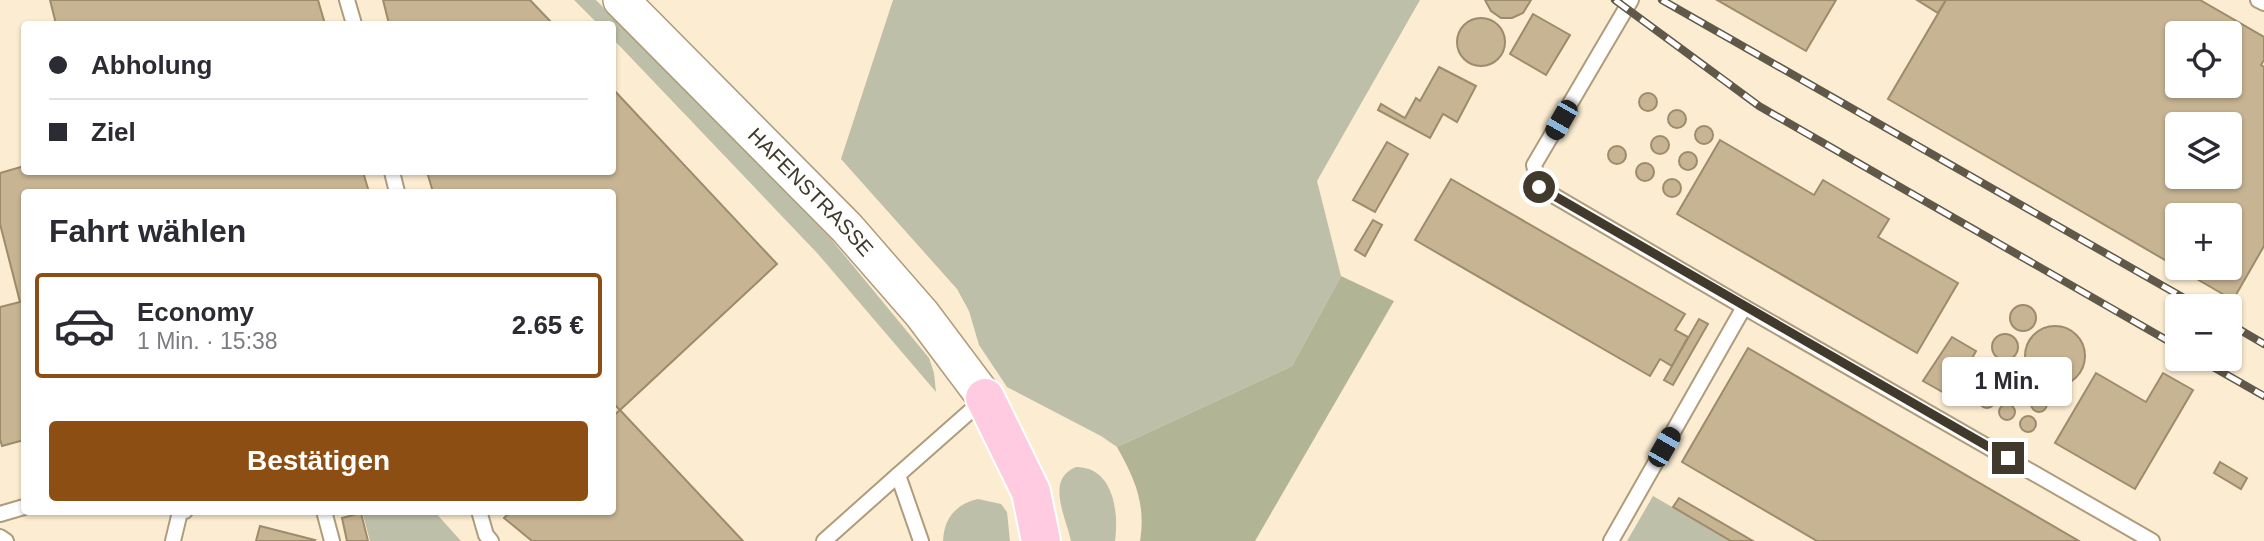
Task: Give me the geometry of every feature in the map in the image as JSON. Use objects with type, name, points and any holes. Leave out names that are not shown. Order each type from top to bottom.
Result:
[{"type":"highway","points":[[985,398],[1031,492],[1041,541]]},
{"type":"street","name":"HAFENSTRASSE","points":[[621,0],[847,228],[922,314],[985,398]]},
{"type":"lane","points":[[347,0],[353,21]]},
{"type":"lane","points":[[1631,0],[1535,165],[1539,187],[2152,541]]},
{"type":"lane","points":[[2258,0],[2264,4]]},
{"type":"lane","points":[[1611,541],[1744,307]]},
{"type":"lane","points":[[824,541],[985,398]]},
{"type":"lane","points":[[898,475],[921,541]]},
{"type":"lane","points":[[0,513],[21,508]]},
{"type":"lane","points":[[173,541],[179,515]]},
{"type":"lane","points":[[325,515],[332,541]]},
{"type":"lane","points":[[481,515],[486,535],[491,541]]},
{"type":"lane","points":[[0,537],[6,541]]},
{"type":"green space","points":[[574,0],[596,0],[831,239],[929,358],[936,392],[818,254],[616,42],[616,21],[595,21]]},
{"type":"green space","points":[[893,0],[1420,0],[1317,181],[1341,276],[1292,366],[1117,447],[1007,387],[979,345],[969,311],[957,289],[841,159]]},
{"type":"green space","points":[[1341,276],[1394,301],[1255,541],[1140,541],[1138,492],[1117,447],[1292,366]]},
{"type":"green space","points":[[1076,467],[1089,469],[1106,483],[1114,505],[1115,541],[1071,541],[1059,489],[1061,480]]},
{"type":"green space","points":[[1653,496],[1731,541],[1627,541]]},
{"type":"green space","points":[[978,499],[1001,504],[1007,512],[1010,541],[943,541],[946,525],[953,513],[963,504]]},
{"type":"green space","points":[[363,515],[438,515],[461,541],[370,541]]},
{"type":"building","points":[[50,0],[318,0],[324,21],[55,21]]},
{"type":"building","points":[[383,0],[530,0],[550,21],[388,21]]},
{"type":"building","points":[[1485,0],[1531,0],[1523,13],[1512,18],[1501,18],[1491,11]]},
{"type":"building","points":[[1717,0],[1836,0],[1806,51]]},
{"type":"building","points":[[1917,0],[1946,0],[1938,13]]},
{"type":"building","points":[[1946,0],[2200,0],[2236,21],[2165,21],[2165,98],[2242,98],[2242,24],[2264,37],[2264,60],[2261,65],[2264,67],[2264,246],[2236,294],[2223,294],[2199,280],[2242,280],[2242,203],[2165,203],[2165,260],[1888,99]]},
{"type":"building","points":[[1533,14],[1570,35],[1546,75],[1510,54]]},
{"type":"building","points":[[1481,18],[1498,25],[1505,42],[1498,59],[1481,66],[1464,59],[1457,42],[1464,25]]},
{"type":"building","points":[[1439,67],[1476,86],[1457,122],[1443,114],[1430,138],[1378,110],[1381,104],[1405,118],[1416,98],[1420,101]]},
{"type":"building","points":[[616,92],[777,264],[620,410],[616,406],[616,189],[432,189],[428,175],[616,175]]},
{"type":"building","points":[[1648,93],[1656,98],[1657,102],[1652,110],[1648,111],[1640,106],[1639,102],[1644,94]]},
{"type":"building","points":[[1677,110],[1683,113],[1686,119],[1683,125],[1677,128],[1671,125],[1668,119],[1671,113]]},
{"type":"building","points":[[1704,126],[1710,129],[1713,135],[1710,141],[1704,144],[1698,141],[1695,135],[1698,129]]},
{"type":"building","points":[[1656,136],[1664,136],[1669,145],[1667,152],[1656,154],[1651,149],[1651,141]]},
{"type":"building","points":[[1720,140],[1814,195],[1823,180],[1889,219],[1878,237],[1958,283],[1917,353],[1677,214]]},
{"type":"building","points":[[1387,142],[1408,154],[1375,212],[1353,200]]},
{"type":"building","points":[[1617,146],[1623,149],[1626,155],[1623,161],[1617,164],[1611,161],[1608,155],[1611,149]]},
{"type":"building","points":[[1688,152],[1694,155],[1697,161],[1694,167],[1688,170],[1682,167],[1679,161],[1682,155]]},
{"type":"building","points":[[1641,163],[1649,163],[1654,172],[1652,179],[1641,181],[1636,176],[1636,168]]},
{"type":"building","points":[[21,167],[21,175],[364,175],[368,189],[21,189],[21,441],[2,446],[0,307],[20,302],[0,224],[0,173]]},
{"type":"building","points":[[1451,179],[1685,314],[1675,330],[1688,337],[1672,366],[1660,359],[1650,376],[1415,240]]},
{"type":"building","points":[[1668,179],[1676,179],[1681,188],[1679,195],[1668,197],[1663,192],[1663,184]]},
{"type":"building","points":[[1373,220],[1382,225],[1365,256],[1355,250]]},
{"type":"building","points":[[2023,305],[2032,309],[2036,318],[2032,327],[2023,331],[2014,327],[2010,318],[2014,309]]},
{"type":"building","points":[[1699,319],[1708,324],[1673,385],[1664,380]]},
{"type":"building","points":[[2055,326],[2072,331],[2080,339],[2085,356],[2080,373],[2072,381],[2055,386],[2038,381],[2030,373],[2025,356],[2030,339],[2038,331]]},
{"type":"building","points":[[2005,334],[2014,338],[2018,347],[2014,356],[2005,360],[1996,356],[1992,347],[1996,338]]},
{"type":"building","points":[[1952,337],[1976,351],[1961,378],[1956,376],[1946,394],[1923,381]]},
{"type":"building","points":[[1748,348],[2079,541],[1817,541],[1682,462]]},
{"type":"building","points":[[1977,361],[1983,363],[1983,375],[1977,377],[1971,375],[1969,369],[1971,363]]},
{"type":"building","points":[[2096,373],[2146,402],[2163,373],[2193,390],[2135,489],[2055,443]]},
{"type":"building","points":[[1994,374],[2000,374],[2005,382],[2003,388],[1994,390],[1989,385],[1989,379]]},
{"type":"building","points":[[1966,380],[1972,382],[1972,394],[1966,396],[1960,394],[1958,388],[1960,382]]},
{"type":"building","points":[[2018,384],[2024,386],[2024,398],[2018,400],[2012,398],[2010,392],[2012,386]]},
{"type":"building","points":[[1984,392],[1990,392],[1995,400],[1993,406],[1984,408],[1979,403],[1979,397]]},
{"type":"building","points":[[2036,396],[2042,396],[2047,404],[2045,410],[2036,412],[2031,407],[2031,401]]},
{"type":"building","points":[[2004,404],[2010,404],[2015,412],[2013,418],[2004,420],[1999,415],[1999,409]]},
{"type":"building","points":[[620,410],[743,541],[532,541],[504,518],[507,515],[616,515],[616,414]]},
{"type":"building","points":[[2028,416],[2034,418],[2034,430],[2028,432],[2022,430],[2020,424],[2022,418]]},
{"type":"building","points":[[2220,462],[2247,478],[2241,489],[2214,473]]},
{"type":"building","points":[[1679,498],[1753,541],[1731,541],[1673,507]]},
{"type":"building","points":[[362,515],[368,541],[347,541],[342,518]]},
{"type":"building","points":[[260,526],[315,540],[256,541]]},
{"type":"railway","points":[[1615,0],[1759,106],[2165,339]]},
{"type":"railway","points":[[1662,0],[2177,294]]},
{"type":"railway","points":[[2242,331],[2264,344]]},
{"type":"railway","points":[[2220,371],[2264,396]]},
{"type":"route","points":[[1539,187],[2008,458]]}]
